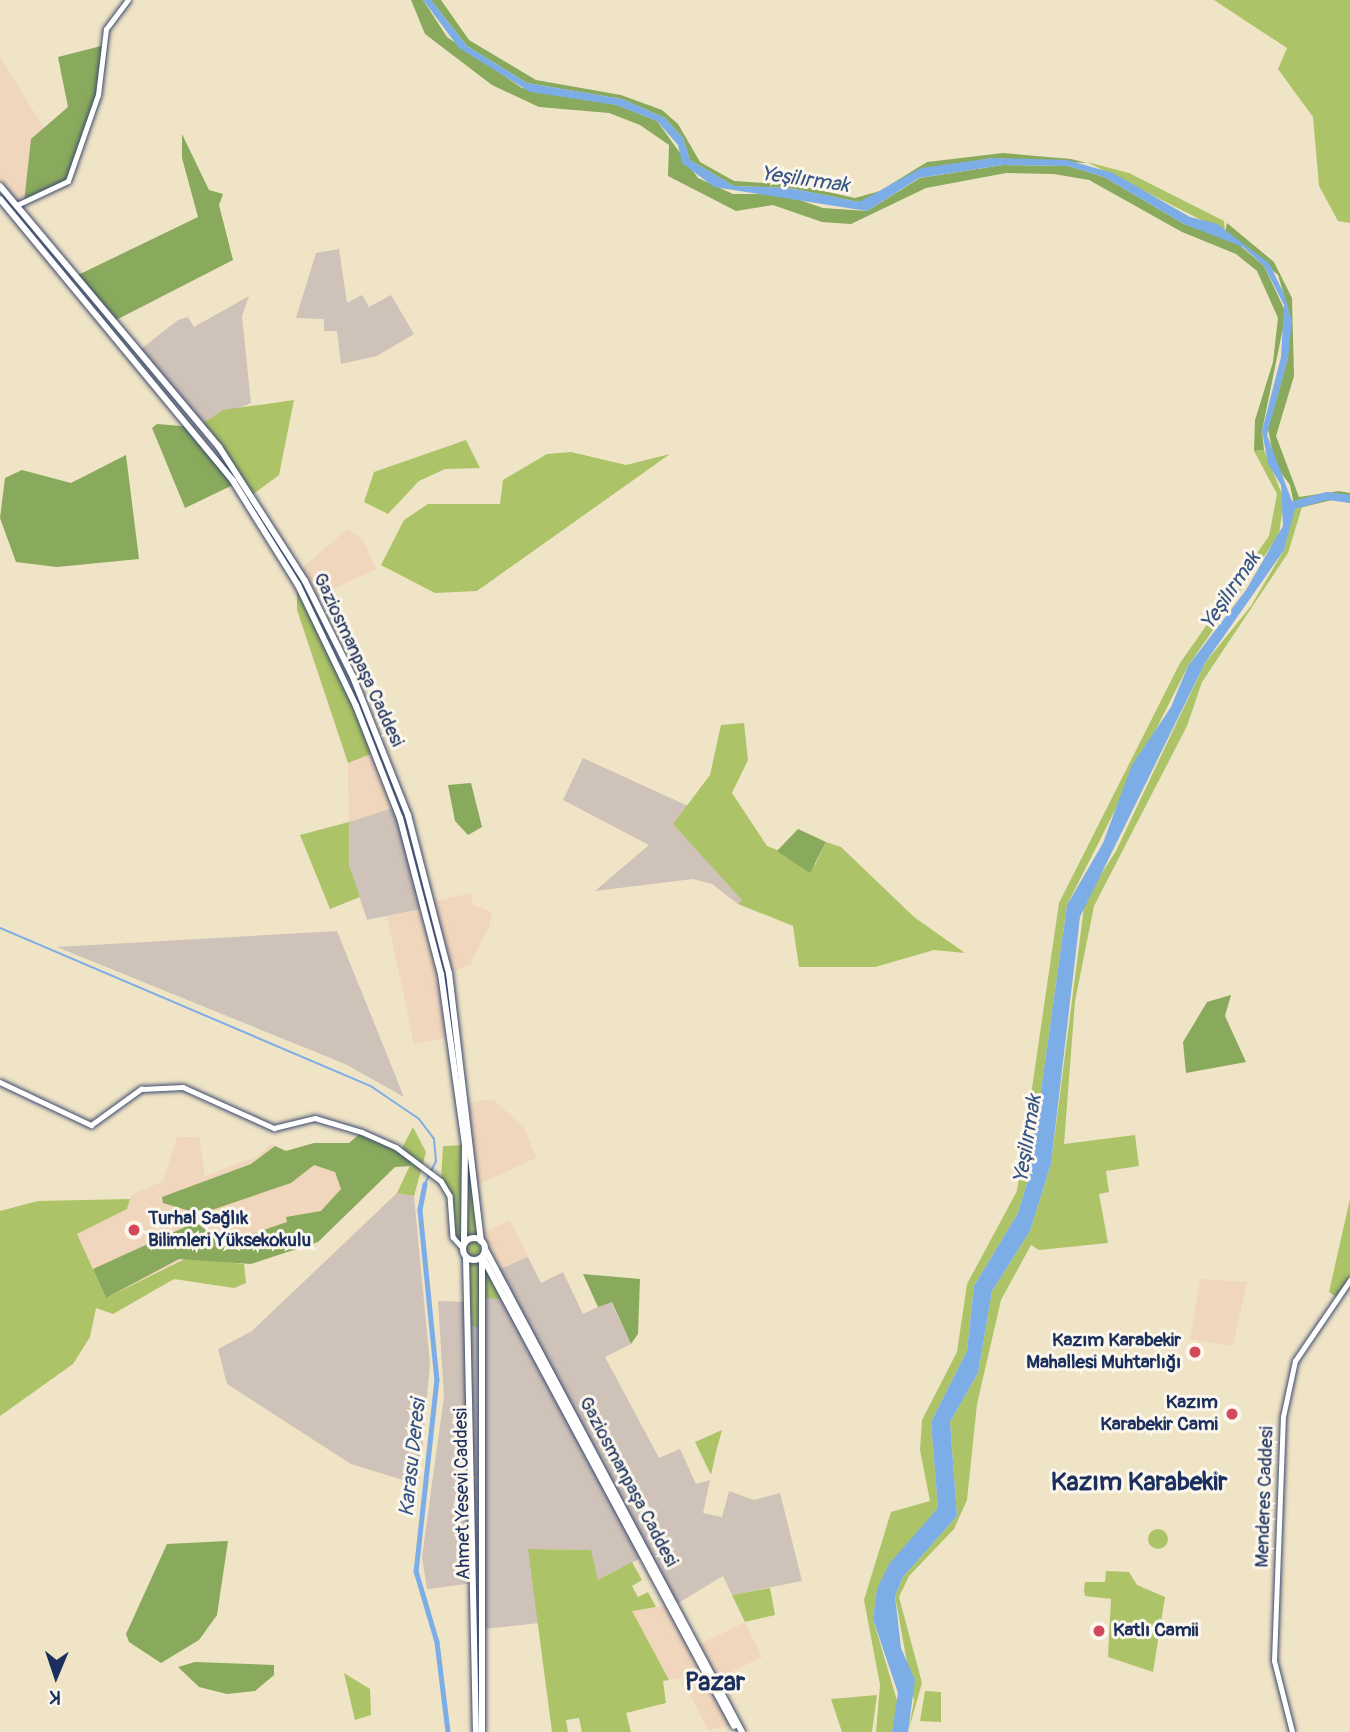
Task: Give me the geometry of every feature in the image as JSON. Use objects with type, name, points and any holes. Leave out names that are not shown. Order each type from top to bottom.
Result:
[{"type":"main road","name":"Gaziosmanpaşa Caddesi","points":[[0,186],[179,394],[241,479],[305,581],[364,703],[414,836],[449,973],[481,1241],[740,1732]]},
{"type":"main road","name":"Gaziosmanpaşa Caddesi","points":[[0,199],[233,481],[290,572],[356,706],[400,818],[441,974],[466,1155],[466,1257]]},
{"type":"main road","points":[[464,1246],[481,1241]]},
{"type":"main road","points":[[466,1257],[482,1256],[485,1248]]},
{"type":"main road","name":"Gaziosmanpaşa Caddesi","points":[[482,1256],[740,1732]]},
{"type":"main road","name":"Ahmet Yesevi Caddesi","points":[[479,1732],[482,1256]]},
{"type":"main road","name":"Ahmet Yesevi Caddesi","points":[[466,1257],[479,1732]]},
{"type":"street","points":[[17,205],[68,181],[99,95],[106,29],[128,0]]},
{"type":"street","points":[[0,1082],[92,1125],[141,1089],[187,1088],[274,1128],[329,1121],[390,1144],[436,1176],[450,1196],[453,1237],[464,1246]]},
{"type":"street","name":"Menderes Caddesi","points":[[1292,1732],[1274,1661],[1283,1417],[1295,1361],[1350,1280]]},
{"type":"shaded area","points":[[0,57],[44,128],[31,139],[24,202],[17,205],[0,186]]},
{"type":"shaded area","points":[[339,249],[347,303],[362,295],[369,307],[391,295],[414,334],[377,356],[341,364],[337,331],[324,331],[324,319],[296,318],[316,253]]},
{"type":"shaded area","points":[[249,296],[242,316],[251,403],[202,424],[141,349],[178,320],[188,317],[194,327]]},
{"type":"shaded area","points":[[347,529],[363,540],[376,569],[314,598],[299,571]]},
{"type":"shaded area","points":[[376,752],[396,807],[349,822],[348,763]]},
{"type":"shaded area","points":[[583,758],[688,806],[673,824],[743,900],[738,904],[712,884],[693,879],[595,891],[649,845],[563,800]]},
{"type":"shaded area","points":[[396,807],[425,908],[367,920],[349,865],[349,822]]},
{"type":"shaded area","points":[[471,893],[473,905],[492,912],[489,927],[470,965],[449,973],[433,902]]},
{"type":"shaded area","points":[[425,908],[452,1036],[414,1044],[387,916]]},
{"type":"shaded area","points":[[337,931],[404,1097],[345,1064],[57,947]]},
{"type":"shaded area","points":[[493,1099],[524,1128],[536,1158],[475,1186],[469,1103]]},
{"type":"shaded area","points":[[362,1132],[410,1166],[395,1167],[318,1242],[106,1298],[77,1234],[127,1209],[131,1195],[163,1181],[177,1137],[199,1137],[205,1176],[256,1157],[271,1144],[286,1151],[314,1143],[349,1143]]},
{"type":"shaded area","points":[[397,1193],[414,1196],[430,1364],[419,1485],[351,1464],[227,1384],[218,1349],[252,1331]]},
{"type":"shaded area","points":[[510,1220],[528,1257],[499,1271],[481,1234]]},
{"type":"shaded area","points":[[484,1253],[498,1270],[528,1257],[541,1283],[563,1272],[583,1314],[611,1301],[631,1344],[605,1357],[659,1458],[680,1449],[696,1484],[710,1480],[703,1513],[722,1517],[729,1491],[754,1500],[780,1493],[802,1581],[732,1595],[723,1576],[675,1605],[643,1557],[598,1580],[590,1550],[528,1549],[539,1623],[475,1630],[475,1583],[427,1589],[422,1557],[444,1396],[438,1301],[470,1302],[471,1326]]},
{"type":"shaded area","points":[[1200,1279],[1247,1282],[1233,1346],[1190,1339]]},
{"type":"shaded area","points":[[669,1606],[733,1725],[708,1730],[682,1678],[669,1680],[631,1610]]},
{"type":"shaded area","points":[[745,1622],[762,1657],[714,1680],[697,1645]]},
{"type":"green space","points":[[411,0],[423,0],[447,37],[522,88],[617,105],[657,121],[698,178],[733,194],[782,194],[823,208],[867,211],[920,178],[1003,165],[1068,166],[1104,177],[1184,224],[1237,243],[1264,266],[1286,313],[1262,431],[1264,450],[1254,451],[1255,420],[1273,362],[1278,318],[1257,271],[1236,254],[1182,232],[1089,180],[1054,174],[1006,173],[926,188],[851,224],[822,222],[773,205],[736,211],[668,176],[669,145],[640,125],[609,113],[539,107],[492,85],[425,34]]},
{"type":"green space","points":[[431,0],[441,0],[469,40],[536,80],[621,95],[662,110],[678,124],[700,162],[734,181],[796,185],[855,198],[880,191],[927,162],[1003,153],[1087,163],[993,158],[918,170],[881,195],[859,202],[789,188],[734,186],[690,160],[683,138],[665,118],[622,99],[527,83],[467,46]]},
{"type":"green space","points":[[1214,0],[1350,0],[1350,223],[1338,221],[1319,186],[1313,117],[1278,69],[1287,48]]},
{"type":"green space","points":[[105,45],[98,95],[68,181],[24,202],[31,139],[68,107],[58,57]]},
{"type":"green space","points":[[182,134],[209,190],[223,194],[219,205],[233,260],[116,320],[78,275],[198,217],[182,158]]},
{"type":"green space","points":[[1087,162],[1129,173],[1224,221],[1225,232]]},
{"type":"green space","points":[[1227,223],[1274,262],[1292,298],[1294,376],[1276,436],[1299,497],[1339,491],[1350,493],[1350,503],[1332,500],[1295,509],[1290,485],[1275,465],[1268,429],[1288,358],[1289,312],[1278,275],[1225,232]]},
{"type":"green space","points":[[294,400],[279,475],[252,495],[202,424],[223,410]]},
{"type":"green space","points":[[157,424],[193,427],[235,484],[185,508],[152,428]]},
{"type":"green space","points":[[466,440],[480,468],[445,469],[419,481],[388,514],[364,502],[374,472]]},
{"type":"green space","points":[[1264,450],[1284,499],[1279,535],[1188,666],[1067,905],[1029,1177],[1018,1213],[974,1286],[967,1351],[931,1422],[938,1508],[877,1590],[873,1619],[898,1704],[892,1732],[876,1732],[880,1685],[864,1600],[891,1512],[930,1501],[920,1450],[922,1420],[957,1352],[967,1284],[1017,1191],[1059,903],[1180,663],[1269,536],[1277,494],[1254,451]]},
{"type":"green space","points":[[571,452],[626,465],[670,454],[477,591],[435,593],[381,565],[404,520],[428,504],[500,504],[503,480],[547,454]]},
{"type":"green space","points":[[126,455],[139,559],[57,567],[16,562],[0,518],[5,478],[22,470],[71,483]]},
{"type":"green space","points":[[1302,507],[1288,553],[1202,682],[1187,726],[1094,906],[1075,1001],[1064,1144],[1135,1135],[1139,1166],[1106,1171],[1109,1192],[1099,1194],[1108,1243],[1039,1250],[1031,1245],[1001,1300],[977,1404],[967,1500],[954,1529],[909,1576],[899,1597],[922,1683],[908,1732],[914,1701],[895,1596],[903,1577],[957,1516],[950,1422],[978,1373],[992,1291],[1030,1231],[1051,1164],[1085,899],[1116,851],[1205,663],[1251,606],[1284,550],[1294,510]]},
{"type":"green space","points":[[297,585],[376,752],[348,763],[297,610]]},
{"type":"green space","points":[[744,723],[748,760],[732,793],[767,846],[815,865],[826,842],[841,847],[914,917],[965,953],[934,950],[875,967],[799,967],[793,926],[738,904],[742,900],[673,824],[710,775],[721,725]]},
{"type":"green space","points":[[471,783],[482,827],[468,835],[455,821],[448,785]]},
{"type":"green space","points":[[349,822],[349,865],[360,897],[330,909],[300,835]]},
{"type":"green space","points":[[798,829],[826,842],[810,873],[777,851]]},
{"type":"green space","points":[[1231,995],[1225,1016],[1246,1062],[1186,1073],[1183,1042],[1207,1002]]},
{"type":"green space","points":[[413,1127],[426,1152],[414,1196],[397,1193],[413,1159],[401,1150]]},
{"type":"green space","points":[[362,1132],[413,1159],[410,1166],[395,1167],[318,1242],[251,1264],[179,1259],[106,1298],[93,1269],[196,1222],[215,1238],[237,1239],[287,1222],[286,1217],[321,1211],[341,1189],[335,1172],[314,1165],[291,1183],[200,1214],[163,1203],[162,1197],[251,1164],[275,1146],[286,1151],[314,1143],[349,1143]]},
{"type":"green space","points":[[465,1145],[482,1257],[505,1299],[480,1298],[478,1327],[471,1326],[466,1257],[453,1237],[450,1196],[441,1181],[443,1146]]},
{"type":"green space","points":[[130,1199],[127,1209],[77,1234],[106,1298],[187,1258],[244,1264],[246,1283],[234,1288],[174,1279],[113,1314],[96,1308],[90,1337],[73,1364],[0,1416],[0,1211],[38,1201]]},
{"type":"green space","points":[[1350,1199],[1350,1280],[1338,1298],[1329,1292]]},
{"type":"green space","points":[[583,1274],[640,1279],[638,1334],[631,1344],[612,1302],[598,1307]]},
{"type":"green space","points":[[722,1430],[716,1452],[711,1475],[695,1442]]},
{"type":"green space","points":[[1154,1529],[1162,1529],[1168,1539],[1162,1549],[1154,1549],[1148,1543],[1148,1535]]},
{"type":"green space","points":[[228,1541],[217,1615],[199,1640],[161,1663],[129,1642],[126,1634],[167,1544]]},
{"type":"green space","points":[[528,1549],[591,1550],[598,1580],[632,1562],[642,1580],[632,1586],[638,1597],[648,1592],[656,1607],[632,1611],[669,1680],[663,1681],[666,1703],[626,1713],[631,1732],[582,1732],[579,1718],[566,1720],[568,1732],[552,1732]]},
{"type":"green space","points":[[1106,1571],[1129,1572],[1137,1585],[1165,1597],[1153,1672],[1108,1657],[1111,1599],[1085,1596],[1084,1590],[1085,1582],[1105,1582]]},
{"type":"green space","points":[[770,1588],[775,1615],[745,1622],[732,1595]]},
{"type":"green space","points":[[195,1662],[274,1665],[274,1675],[255,1691],[227,1694],[199,1687],[178,1667]]},
{"type":"green space","points":[[344,1673],[370,1689],[371,1715],[355,1720]]},
{"type":"green space","points":[[925,1691],[941,1692],[941,1722],[920,1721]]},
{"type":"green space","points":[[877,1695],[872,1732],[842,1732],[831,1699]]},
{"type":"water","points":[[423,0],[431,0],[467,46],[527,83],[622,99],[665,118],[683,138],[690,160],[734,186],[789,188],[859,202],[921,168],[993,158],[1067,160],[1113,173],[1190,217],[1217,224],[1269,263],[1284,294],[1292,321],[1288,358],[1267,435],[1295,509],[1284,550],[1205,663],[1080,917],[1051,1164],[1030,1231],[992,1291],[978,1373],[950,1422],[957,1516],[903,1577],[895,1596],[901,1648],[915,1680],[908,1732],[892,1732],[898,1693],[873,1619],[877,1589],[889,1564],[938,1508],[931,1422],[967,1351],[974,1286],[1018,1213],[1029,1177],[1067,905],[1103,843],[1132,765],[1171,707],[1188,666],[1246,590],[1283,526],[1281,485],[1268,464],[1262,431],[1281,357],[1284,305],[1264,266],[1243,247],[1184,224],[1104,177],[1068,166],[1003,165],[919,178],[867,211],[714,187],[682,163],[678,145],[657,121],[616,105],[530,92],[459,48]]},
{"type":"waterway","points":[[1290,506],[1327,496],[1350,499]]},
{"type":"waterway","points":[[0,928],[372,1087],[419,1119],[434,1139],[436,1161],[425,1184]]},
{"type":"waterway","name":"Karasu Deresi","points":[[425,1184],[420,1210],[437,1379],[416,1571],[437,1642],[448,1732]]},
{"type":"place","name":"Turhal Sağlık Bilimleri Yüksekokulu","points":[[134,1230]]},
{"type":"place","name":"Kazım Karabekir Mahallesi Muhtarlığı","points":[[1195,1352]]},
{"type":"place","name":"Kazım Karabekir Cami","points":[[1232,1414]]},
{"type":"place","name":"Katlı Camii","points":[[1099,1631]]},
{"type":"district","name":"Kazım Karabekir","points":[[1139,1483]]},
{"type":"district","name":"Pazar","points":[[715,1683]]},
{"type":"water label","name":"Yeşilırmak","points":[[805,180]]},
{"type":"water label","name":"Yeşilırmak","points":[[1231,591]]},
{"type":"water label","name":"Yeşilırmak","points":[[1028,1139]]}]
